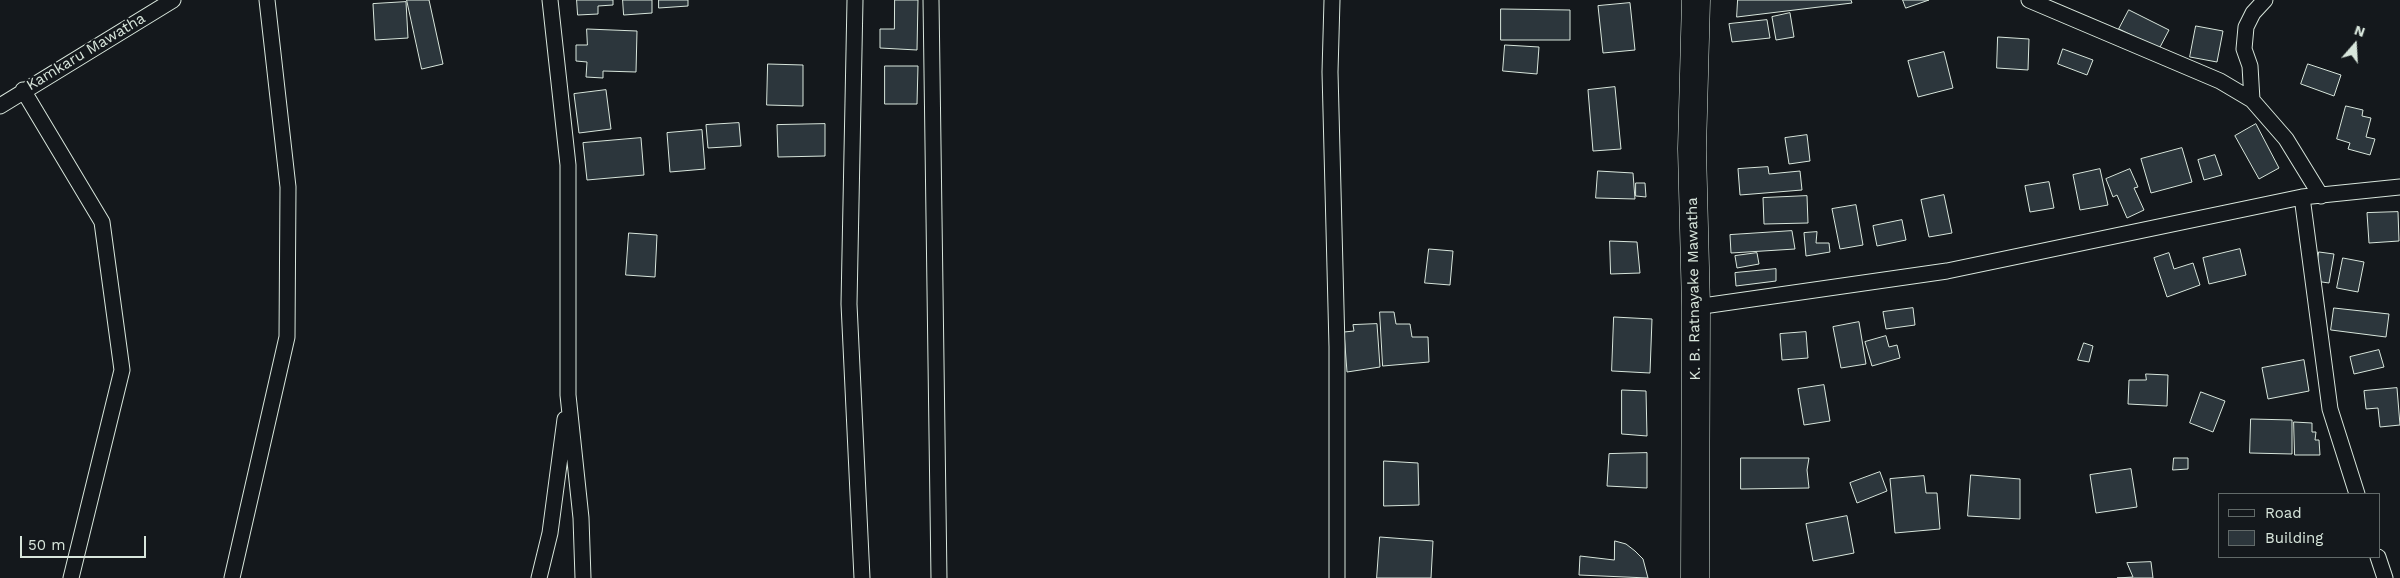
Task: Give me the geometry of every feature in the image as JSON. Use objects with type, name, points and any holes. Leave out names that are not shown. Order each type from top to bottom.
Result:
[{"type":"highway","name":"K. B. Ratnayake Mawatha","points":[[1695,578],[1696,307],[1692,149],[1696,0]]},
{"type":"street","name":"Kamkaru Mawatha","points":[[0,106],[173,0]]},
{"type":"street","points":[[232,578],[287,337],[288,187],[267,0]]},
{"type":"street","points":[[550,0],[568,165],[568,395],[582,518],[583,578]]},
{"type":"street","points":[[855,0],[849,304],[862,578]]},
{"type":"street","points":[[931,0],[939,578]]},
{"type":"street","points":[[1332,0],[1330,72],[1336,347],[1337,578]]},
{"type":"street","points":[[2029,0],[2220,81],[2252,100],[2286,139],[2321,196]]},
{"type":"street","points":[[2252,100],[2250,66],[2244,49],[2246,27],[2253,13],[2265,0]]},
{"type":"street","points":[[24,90],[102,222],[122,370],[71,578]]},
{"type":"street","points":[[1696,307],[1947,271],[2302,197],[2400,188]]},
{"type":"street","points":[[2302,197],[2330,410],[2357,493]]},
{"type":"street","points":[[539,578],[550,533],[568,395]]},
{"type":"street","points":[[2378,558],[2385,578]]},
{"type":"building","points":[[407,0],[429,0],[443,64],[422,69]]},
{"type":"building","points":[[577,0],[613,0],[613,5],[598,6],[598,14],[578,15]]},
{"type":"building","points":[[623,0],[652,0],[652,13],[624,15]]},
{"type":"building","points":[[659,0],[688,0],[688,6],[659,8]]},
{"type":"building","points":[[895,0],[918,0],[917,50],[880,48],[880,29],[894,29]]},
{"type":"building","points":[[1738,0],[1851,0],[1852,3],[1737,17]]},
{"type":"building","points":[[1903,0],[1929,0],[1906,8]]},
{"type":"building","points":[[406,2],[408,38],[375,40],[373,4]]},
{"type":"building","points":[[1630,3],[1635,50],[1603,53],[1598,6]]},
{"type":"building","points":[[1501,9],[1570,10],[1570,40],[1501,40]]},
{"type":"building","points":[[2129,10],[2169,30],[2159,49],[2119,29]]},
{"type":"building","points":[[1790,13],[1794,37],[1776,40],[1772,17]]},
{"type":"building","points":[[1767,20],[1770,38],[1732,42],[1729,24]]},
{"type":"building","points":[[2196,26],[2223,31],[2217,62],[2190,57]]},
{"type":"building","points":[[587,29],[637,31],[636,72],[603,71],[603,78],[586,77],[587,62],[576,61],[576,45],[587,45]]},
{"type":"building","points":[[1998,37],[2029,39],[2028,70],[1997,68]]},
{"type":"building","points":[[1505,45],[1539,47],[1537,74],[1503,71]]},
{"type":"building","points":[[2063,49],[2093,60],[2087,75],[2058,64]]},
{"type":"building","points":[[1944,52],[1953,88],[1918,97],[1908,61]]},
{"type":"building","points":[[768,64],[803,65],[803,106],[767,105]]},
{"type":"building","points":[[2308,64],[2341,75],[2334,96],[2301,84]]},
{"type":"building","points":[[885,66],[918,66],[917,104],[885,104]]},
{"type":"building","points":[[1615,87],[1621,149],[1593,151],[1588,90]]},
{"type":"building","points":[[606,90],[611,129],[579,133],[574,94]]},
{"type":"building","points":[[2346,106],[2363,110],[2362,116],[2371,118],[2366,137],[2375,139],[2370,155],[2348,149],[2350,143],[2337,139]]},
{"type":"building","points":[[739,123],[741,146],[708,148],[706,125]]},
{"type":"building","points":[[825,124],[825,156],[778,157],[777,125]]},
{"type":"building","points":[[2256,124],[2279,168],[2259,179],[2235,136]]},
{"type":"building","points":[[702,130],[705,169],[670,172],[667,133]]},
{"type":"building","points":[[1807,135],[1810,161],[1789,164],[1785,138]]},
{"type":"building","points":[[641,138],[644,175],[587,180],[583,143]]},
{"type":"building","points":[[2182,148],[2192,182],[2151,193],[2141,159]]},
{"type":"building","points":[[2215,155],[2222,175],[2204,180],[2198,160]]},
{"type":"building","points":[[1768,167],[1769,174],[1800,171],[1802,190],[1740,195],[1738,169]]},
{"type":"building","points":[[2100,169],[2108,205],[2080,210],[2073,175]]},
{"type":"building","points":[[2130,169],[2138,187],[2134,188],[2144,210],[2127,218],[2117,195],[2113,197],[2106,179]]},
{"type":"building","points":[[1598,171],[1633,173],[1635,199],[1596,198]]},
{"type":"building","points":[[2049,182],[2054,208],[2030,212],[2025,186]]},
{"type":"building","points":[[1636,183],[1645,183],[1646,197],[1636,196]]},
{"type":"building","points":[[1944,195],[1952,233],[1929,237],[1921,200]]},
{"type":"building","points":[[1807,196],[1808,223],[1764,224],[1763,198]]},
{"type":"building","points":[[1856,205],[1863,245],[1840,249],[1832,209]]},
{"type":"building","points":[[2398,212],[2399,241],[2369,243],[2367,213]]},
{"type":"building","points":[[1902,220],[1906,240],[1877,246],[1873,226]]},
{"type":"building","points":[[1792,231],[1795,249],[1731,253],[1730,235]]},
{"type":"building","points":[[1817,232],[1816,243],[1829,243],[1830,252],[1806,256],[1804,233]]},
{"type":"building","points":[[629,233],[657,235],[655,277],[626,275]]},
{"type":"building","points":[[1610,241],[1637,242],[1640,273],[1611,274]]},
{"type":"building","points":[[1429,249],[1453,251],[1450,285],[1425,283]]},
{"type":"building","points":[[2240,249],[2246,275],[2209,284],[2203,258]]},
{"type":"building","points":[[2319,252],[2334,254],[2329,283],[2315,281]]},
{"type":"building","points":[[1757,253],[1759,264],[1737,268],[1735,256]]},
{"type":"building","points":[[2169,253],[2174,269],[2193,263],[2200,285],[2167,297],[2154,258]]},
{"type":"building","points":[[2343,258],[2364,262],[2358,292],[2337,288]]},
{"type":"building","points":[[1776,269],[1776,281],[1736,286],[1735,273]]},
{"type":"building","points":[[1913,308],[1915,325],[1886,329],[1883,312]]},
{"type":"building","points":[[2334,308],[2389,314],[2386,337],[2331,330]]},
{"type":"building","points":[[1380,312],[1394,312],[1396,324],[1410,324],[1412,337],[1428,337],[1429,362],[1383,366]]},
{"type":"building","points":[[1614,317],[1652,319],[1650,373],[1612,371]]},
{"type":"building","points":[[1859,322],[1866,364],[1841,368],[1833,327]]},
{"type":"building","points":[[1377,324],[1380,367],[1347,372],[1344,332],[1354,331],[1353,325]]},
{"type":"building","points":[[1806,332],[1808,358],[1782,360],[1780,334]]},
{"type":"building","points":[[1886,336],[1889,347],[1897,345],[1900,358],[1872,366],[1865,342]]},
{"type":"building","points":[[2084,343],[2093,346],[2089,362],[2078,360]]},
{"type":"building","points":[[2379,350],[2384,367],[2354,374],[2350,357]]},
{"type":"building","points":[[2304,360],[2309,391],[2268,399],[2262,368]]},
{"type":"building","points":[[2146,374],[2168,375],[2167,406],[2128,404],[2129,380],[2146,380]]},
{"type":"building","points":[[1824,385],[1830,421],[1804,425],[1798,389]]},
{"type":"building","points":[[2397,388],[2400,425],[2380,427],[2378,408],[2366,409],[2364,391]]},
{"type":"building","points":[[1622,390],[1646,391],[1647,436],[1622,434]]},
{"type":"building","points":[[2201,392],[2225,401],[2213,432],[2190,423]]},
{"type":"building","points":[[2251,419],[2292,420],[2292,454],[2250,453]]},
{"type":"building","points":[[2294,422],[2312,423],[2312,432],[2316,432],[2315,440],[2319,440],[2320,455],[2295,455]]},
{"type":"building","points":[[1647,453],[1647,488],[1607,486],[1609,454]]},
{"type":"building","points":[[1741,458],[1809,458],[1807,470],[1809,488],[1741,489]]},
{"type":"building","points":[[2174,458],[2188,458],[2188,469],[2173,470]]},
{"type":"building","points":[[1384,461],[1418,463],[1419,505],[1384,506]]},
{"type":"building","points":[[2131,469],[2137,507],[2096,513],[2090,475]]},
{"type":"building","points":[[1880,472],[1887,491],[1857,503],[1850,483]]},
{"type":"building","points":[[1971,475],[2020,479],[2020,519],[1968,516]]},
{"type":"building","points":[[1924,476],[1926,493],[1937,493],[1940,529],[1895,533],[1890,479]]},
{"type":"building","points":[[1847,516],[1854,553],[1813,561],[1806,524]]},
{"type":"building","points":[[1380,537],[1433,541],[1431,578],[1377,578]]},
{"type":"building","points":[[1615,541],[1626,544],[1643,559],[1648,578],[1579,575],[1580,556],[1614,560]]},
{"type":"building","points":[[2151,562],[2153,578],[2117,578],[2133,577],[2127,563]]}]
